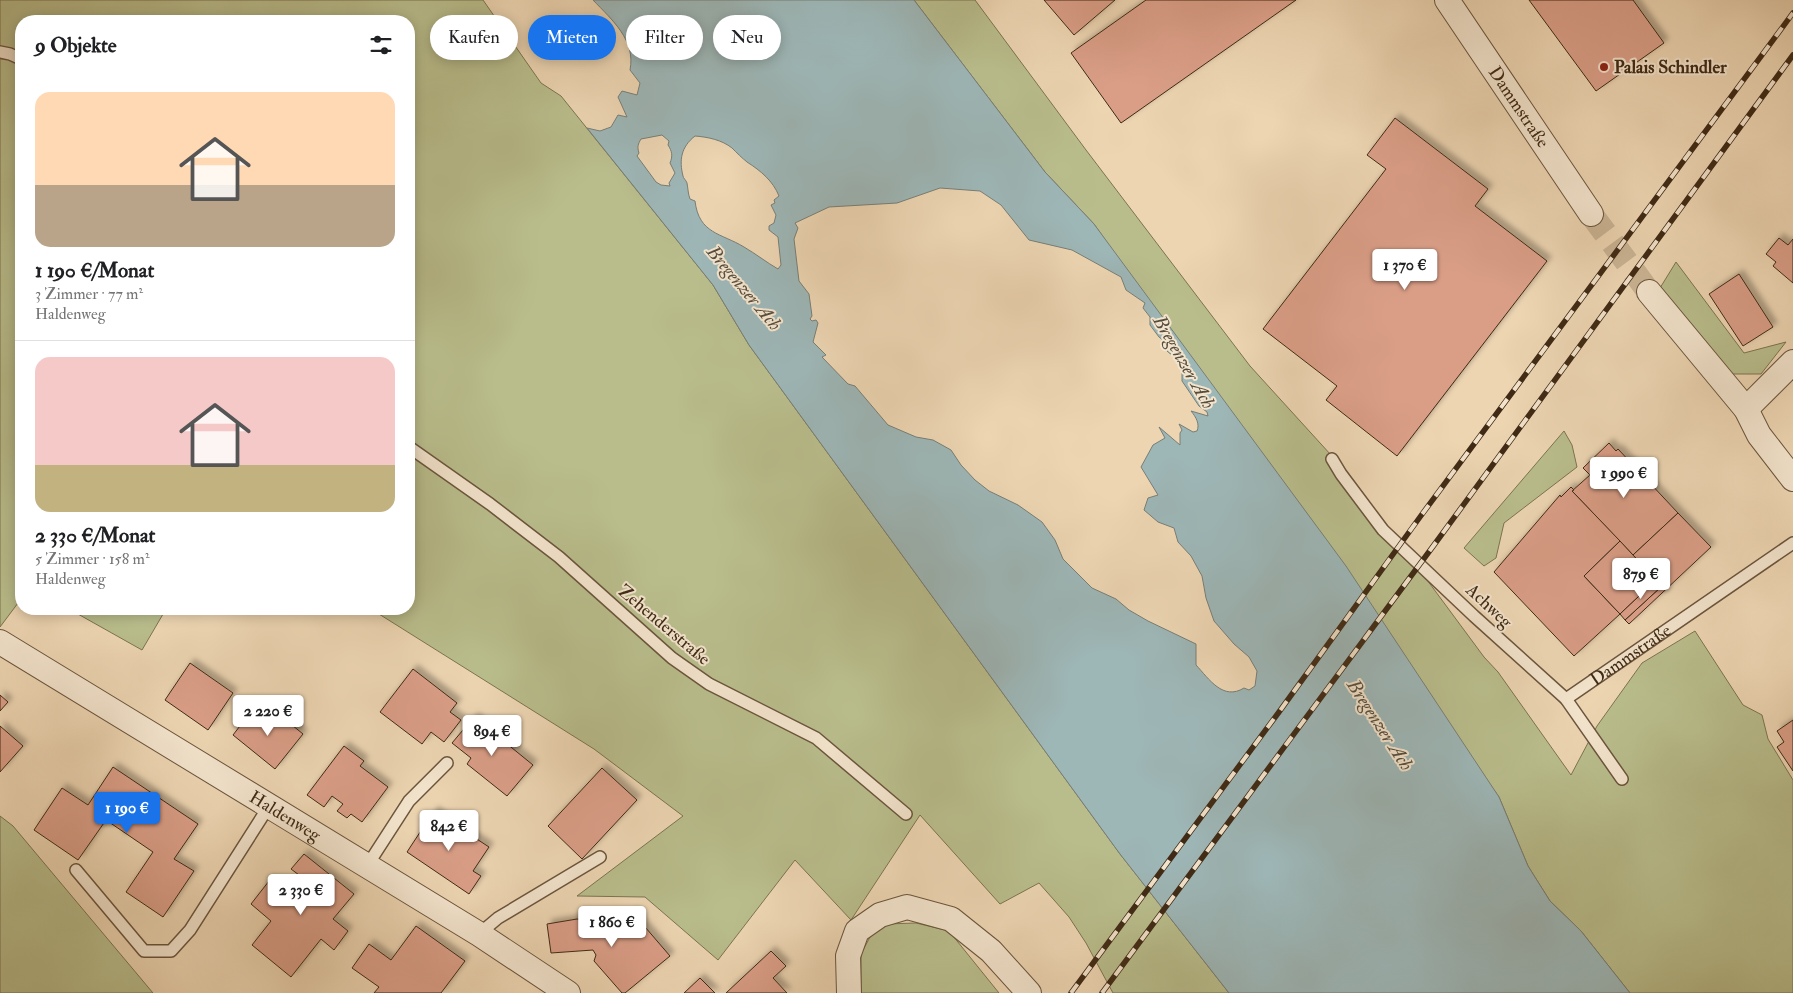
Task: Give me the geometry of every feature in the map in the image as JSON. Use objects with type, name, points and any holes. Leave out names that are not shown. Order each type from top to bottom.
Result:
[{"type":"street","name":"Dammstraße","points":[[1447,0],[1591,214]]},
{"type":"street","points":[[1648,292],[1746,409],[1759,435],[1793,479]]},
{"type":"street","points":[[1746,409],[1793,362]]},
{"type":"street","name":"Haldenweg","points":[[0,642],[479,934],[568,993]]},
{"type":"street","points":[[849,993],[848,956],[857,931],[880,915],[907,907],[951,919],[991,951],[1029,993]]},
{"type":"lane","points":[[0,52],[15,57]]},
{"type":"lane","name":"Zehenderstraße","points":[[415,450],[490,504],[559,557],[672,658],[709,684],[816,738],[906,814]]},
{"type":"lane","name":"Achweg","points":[[1332,459],[1383,530],[1566,699],[1622,779]]},
{"type":"lane","name":"Dammstraße","points":[[1566,699],[1793,543]]},
{"type":"lane","points":[[367,866],[409,801],[447,763]]},
{"type":"lane","points":[[76,870],[144,951],[170,951],[190,930],[269,806]]},
{"type":"lane","points":[[479,934],[498,918],[600,858]]},
{"type":"green space","points":[[0,0],[483,0],[493,15],[430,15],[430,60],[518,60],[518,50],[541,83],[561,96],[713,285],[749,345],[1120,854],[1229,993],[1113,993],[1086,943],[1069,917],[1039,883],[1000,904],[920,815],[851,920],[795,860],[718,960],[645,897],[577,896],[683,816],[594,749],[381,615],[415,615],[415,15],[15,15],[15,607],[0,627]]},
{"type":"green space","points":[[914,0],[975,0],[1250,366],[1351,477],[1484,657],[1498,672],[1571,775],[1597,726],[1642,663],[1695,631],[1743,705],[1762,715],[1768,739],[1793,780],[1793,993],[1630,993],[1581,931],[1550,901],[1528,866],[1499,797],[1094,224],[1045,172]]},
{"type":"green space","points":[[1676,262],[1744,353],[1786,342],[1761,374],[1723,374],[1660,288]]},
{"type":"green space","points":[[1564,431],[1572,445],[1577,467],[1504,523],[1496,558],[1484,566],[1464,548]]},
{"type":"green space","points":[[80,615],[162,615],[142,650]]},
{"type":"green space","points":[[0,816],[13,826],[153,993],[0,993]]},
{"type":"green space","points":[[916,923],[949,931],[999,993],[861,993],[861,954],[870,937],[886,924]]},
{"type":"water","name":"Bregenzer Ach","points":[[593,0],[914,0],[1045,172],[1094,224],[1346,566],[1499,797],[1528,866],[1550,901],[1581,931],[1630,993],[1229,993],[1120,854],[749,345],[713,285],[587,128],[600,131],[611,127],[618,115],[627,117],[618,97],[622,91],[637,95],[640,83],[630,70],[631,60],[703,60],[703,15],[626,15],[626,40],[616,24],[616,15],[607,15]],"holes":[[[662,135],[669,141],[668,145],[672,156],[670,163],[675,173],[669,183],[670,186],[661,185],[656,182],[637,156],[641,139]],[[695,136],[710,138],[724,143],[770,181],[779,196],[774,200],[775,203],[771,205],[776,215],[774,223],[769,226],[769,230],[778,237],[781,265],[778,269],[744,247],[712,231],[701,220],[695,201],[690,199],[688,193],[687,183],[683,177],[681,159],[684,149]],[[940,188],[980,191],[1001,205],[1029,240],[1072,250],[1121,277],[1126,290],[1145,303],[1143,308],[1150,317],[1150,325],[1165,342],[1167,351],[1182,367],[1182,381],[1199,406],[1207,412],[1208,416],[1191,411],[1197,421],[1197,431],[1193,432],[1179,424],[1182,430],[1180,433],[1180,445],[1159,427],[1165,438],[1153,445],[1141,467],[1158,495],[1148,498],[1144,510],[1158,522],[1174,528],[1178,542],[1191,556],[1202,576],[1206,598],[1214,621],[1234,644],[1249,657],[1257,671],[1255,686],[1249,690],[1244,688],[1229,692],[1217,687],[1196,665],[1196,644],[1148,621],[1129,610],[1116,599],[1092,588],[1063,559],[1055,540],[1042,522],[1018,505],[989,491],[975,480],[961,465],[951,450],[933,440],[916,437],[888,425],[855,386],[848,384],[822,357],[826,355],[813,342],[818,323],[816,320],[812,321],[810,319],[812,316],[809,294],[799,281],[794,239],[798,228],[795,223],[829,207],[897,203]]]},
{"type":"building","points":[[1044,0],[1115,0],[1074,35]]},
{"type":"building","points":[[1146,0],[1296,0],[1121,123],[1071,53]]},
{"type":"building","name":"Palais Schindler","points":[[1529,0],[1633,0],[1664,43],[1596,91]]},
{"type":"building","points":[[1395,118],[1488,189],[1475,206],[1547,261],[1397,456],[1326,400],[1337,386],[1263,329],[1386,169],[1367,155]]},
{"type":"building","points":[[1779,238],[1788,245],[1793,239],[1793,283],[1773,266],[1776,262],[1766,254]]},
{"type":"building","points":[[1739,274],[1773,327],[1743,346],[1709,294]]},
{"type":"building","points":[[1609,443],[1616,451],[1618,449],[1678,513],[1633,555],[1572,491],[1590,475],[1583,468]]},
{"type":"building","points":[[1571,487],[1574,490],[1572,491],[1620,541],[1584,576],[1620,614],[1574,656],[1494,572],[1560,495],[1561,497]]},
{"type":"building","points":[[1678,513],[1711,547],[1629,624],[1625,620],[1662,586],[1633,555]]},
{"type":"building","points":[[1620,541],[1656,580],[1620,614],[1584,576]]},
{"type":"building","points":[[1656,580],[1662,586],[1625,620],[1620,614]]},
{"type":"building","points":[[190,663],[233,693],[208,730],[165,700]]},
{"type":"building","points":[[413,669],[457,703],[450,712],[461,720],[444,742],[431,732],[422,744],[380,712]]},
{"type":"building","points":[[0,695],[8,702],[0,711]]},
{"type":"building","points":[[253,709],[269,721],[276,712],[303,734],[275,769],[233,735]]},
{"type":"building","points":[[474,717],[533,765],[507,796],[467,764],[471,758],[452,743]]},
{"type":"building","points":[[1793,720],[1793,771],[1777,747],[1784,742],[1777,731]]},
{"type":"building","points":[[0,726],[23,746],[0,772]]},
{"type":"building","points":[[344,746],[364,761],[360,766],[388,787],[362,822],[351,814],[347,818],[337,811],[343,804],[332,796],[324,807],[307,795]]},
{"type":"building","points":[[113,767],[198,824],[174,859],[194,871],[163,917],[126,892],[153,852],[106,820],[78,860],[34,830],[62,788],[88,805]]},
{"type":"building","points":[[602,768],[637,800],[582,859],[548,826]]},
{"type":"building","points":[[434,811],[489,847],[473,871],[481,876],[469,894],[407,852]]},
{"type":"building","points":[[304,854],[354,894],[333,919],[348,931],[334,950],[321,939],[291,977],[252,945],[271,921],[251,904],[269,881],[285,893],[299,875],[291,869]]},
{"type":"building","points":[[633,913],[670,956],[625,993],[622,993],[594,961],[596,955],[593,950],[551,953],[547,924],[577,919],[600,921],[609,932]]},
{"type":"building","points":[[416,926],[465,961],[441,993],[374,993],[379,987],[352,968],[369,944],[391,960]]},
{"type":"building","points":[[771,951],[786,966],[773,978],[787,993],[726,993]]},
{"type":"building","points":[[700,978],[715,993],[684,993]]},
{"type":"tunnel","points":[[1591,214],[1649,292]]},
{"type":"railway","points":[[1071,993],[1793,13]]},
{"type":"railway","points":[[1102,993],[1434,545],[1793,55]]},
{"type":"place","name":"Palais Schindler","points":[[1604,67]]}]
